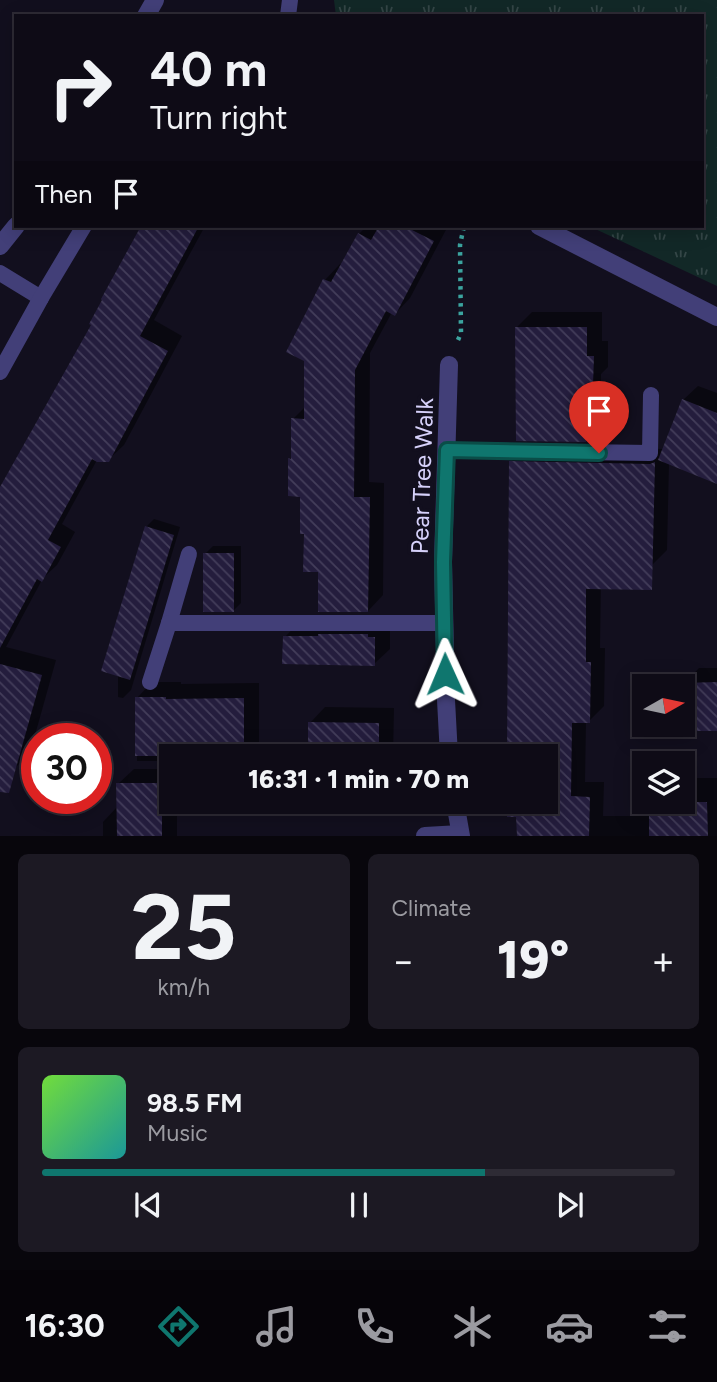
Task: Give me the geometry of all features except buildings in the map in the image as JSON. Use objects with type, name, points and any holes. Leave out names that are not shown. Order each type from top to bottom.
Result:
[{"type":"street","points":[[0,246],[14,228]]},
{"type":"street","points":[[543,228],[717,317]]},
{"type":"street","name":"Pear Tree Walk","points":[[448,744],[443,562],[449,365]]},
{"type":"street","points":[[425,836],[460,835],[457,814]]},
{"type":"lane","points":[[0,372],[83,228]]},
{"type":"lane","points":[[0,273],[41,298]]},
{"type":"lane","points":[[447,450],[650,453],[651,395]]},
{"type":"lane","points":[[150,682],[188,554]]},
{"type":"lane","points":[[169,623],[444,623]]},
{"type":"path","points":[[449,365],[461,333],[460,245],[464,228]]},
{"type":"green space","points":[[334,0],[717,0],[717,286],[593,228],[704,228],[704,14],[336,14]]},
{"type":"route","points":[[445,674],[443,562],[447,450],[599,453]]}]
